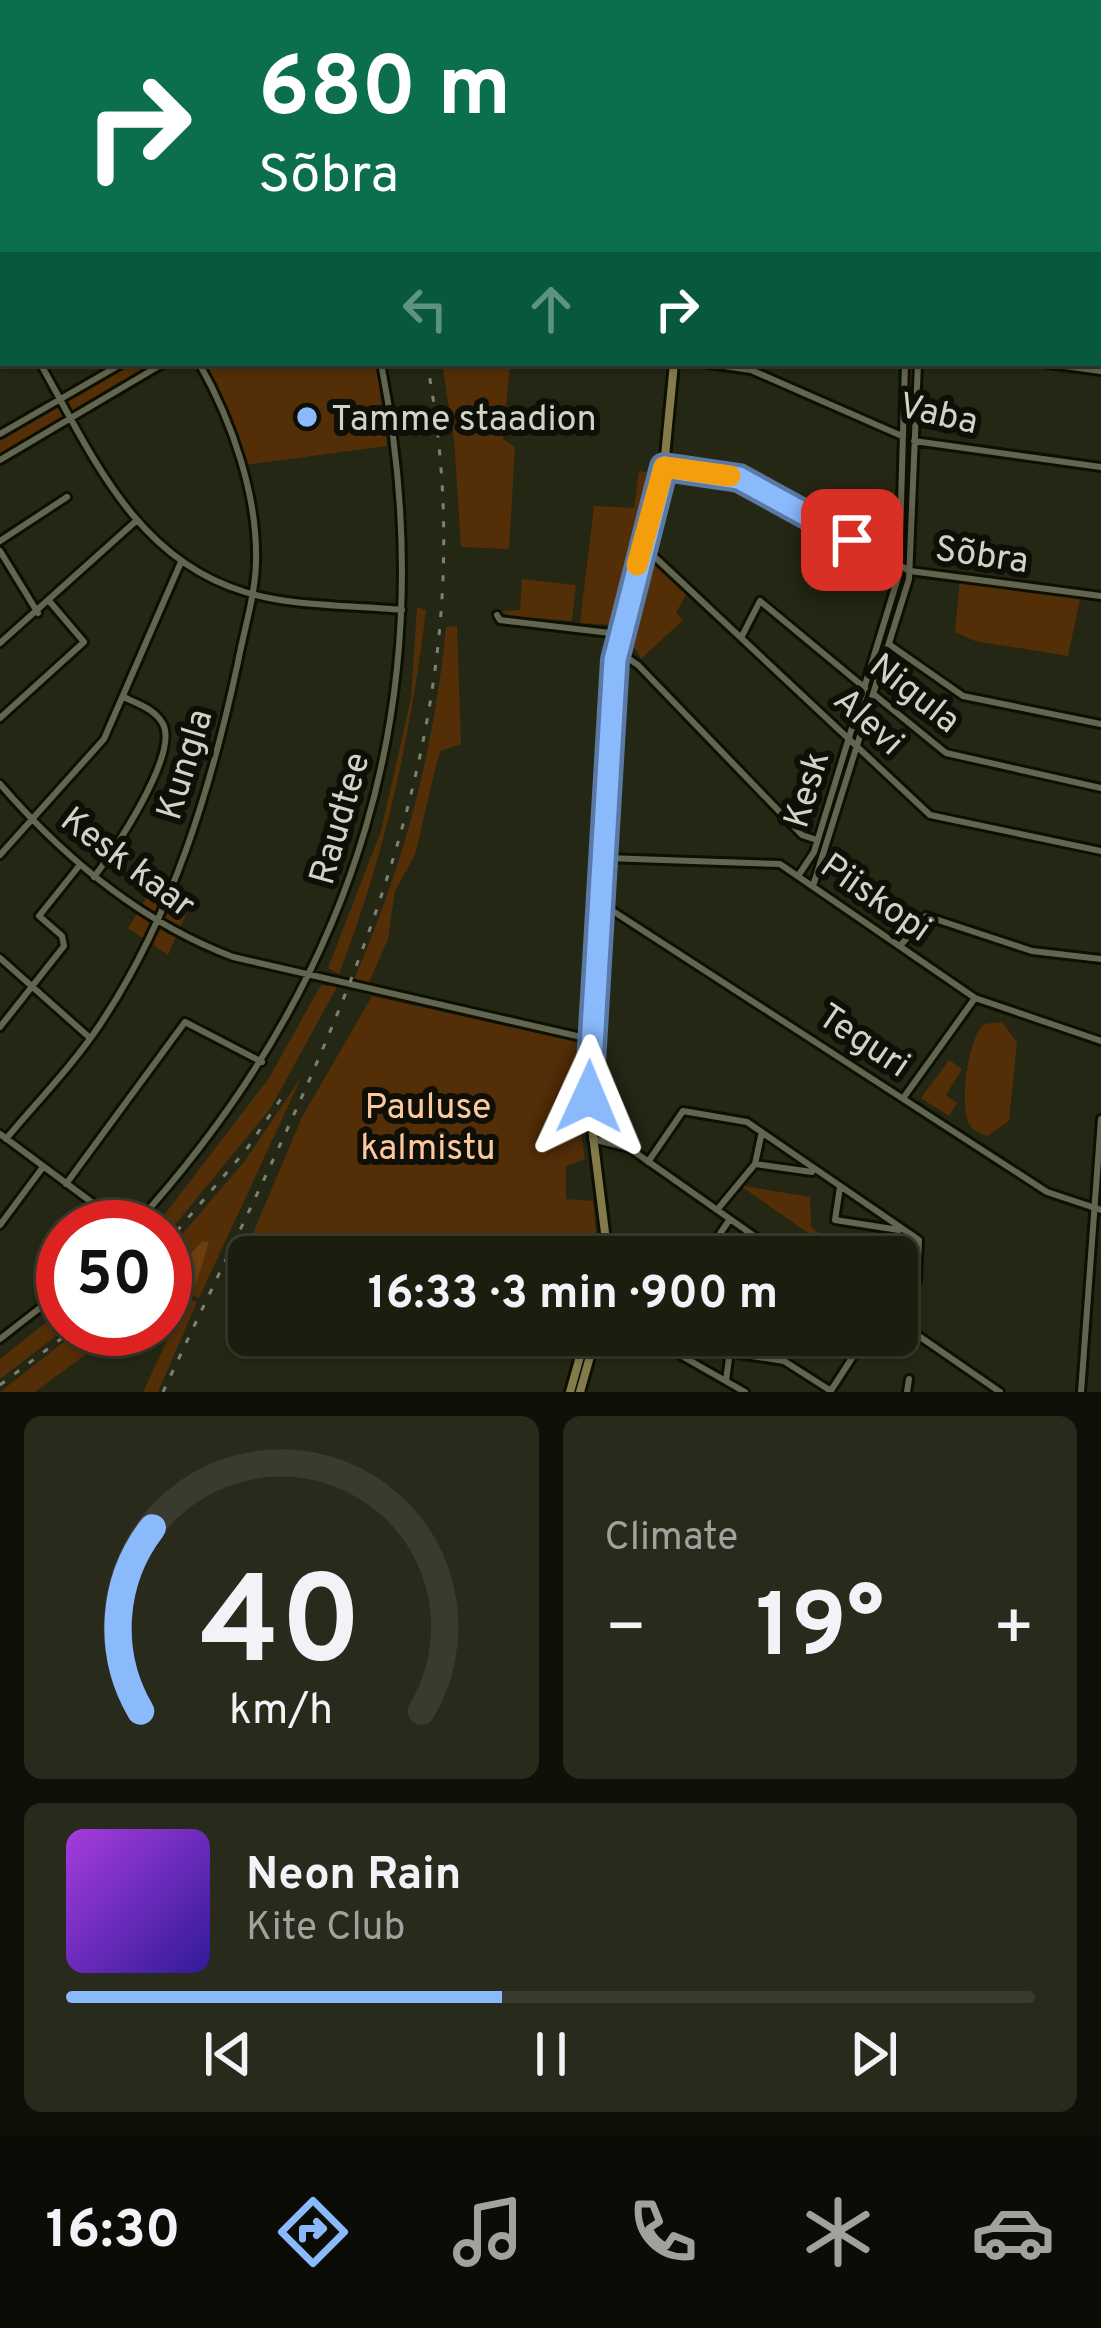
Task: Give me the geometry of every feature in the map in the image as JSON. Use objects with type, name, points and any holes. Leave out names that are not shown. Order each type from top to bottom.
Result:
[{"type":"main road","points":[[605,1236],[592,1139],[590,1039],[606,858],[616,650],[664,467],[674,366]]},
{"type":"main road","points":[[570,1392],[580,1356]]},
{"type":"main road","points":[[580,1392],[590,1356]]},
{"type":"street","points":[[42,366],[136,521],[182,562],[252,594],[402,610]]},
{"type":"street","points":[[0,434],[117,366]]},
{"type":"street","points":[[0,460],[159,366]]},
{"type":"street","name":"Kungla","points":[[3,1136],[90,1038],[157,922],[177,876],[219,743],[256,562],[249,500],[233,438],[200,366]]},
{"type":"street","name":"Raudtee","points":[[153,1200],[209,1138],[262,1063],[310,975],[347,888],[375,796],[399,678],[402,610],[395,453],[381,366]]},
{"type":"street","name":"Vaba","points":[[724,366],[751,370],[915,441],[1101,467]]},
{"type":"street","name":"Kesk","points":[[800,873],[818,840],[899,566],[905,366]]},
{"type":"street","name":"Kesk","points":[[814,883],[860,746],[910,571],[918,366]]},
{"type":"street","points":[[1064,366],[1101,371]]},
{"type":"street","name":"Sõbra","points":[[664,467],[739,478],[910,571],[1101,596]]},
{"type":"street","points":[[0,541],[67,496]]},
{"type":"street","points":[[0,644],[136,521]]},
{"type":"street","name":"Alevi","points":[[643,546],[930,815],[1101,851]]},
{"type":"street","points":[[0,551],[38,613]]},
{"type":"street","points":[[0,855],[96,752],[182,562]]},
{"type":"street","name":"Nigula","points":[[742,636],[760,601],[946,753],[1101,788]]},
{"type":"street","points":[[0,718],[85,642],[50,602]]},
{"type":"street","points":[[497,615],[500,620],[619,634]]},
{"type":"street","points":[[879,640],[963,696],[1101,724]]},
{"type":"street","points":[[616,650],[802,835],[818,840],[827,850]]},
{"type":"street","points":[[94,877],[126,832],[166,744],[162,723],[152,710],[124,698]]},
{"type":"street","name":"Kesk kaar","points":[[0,784],[94,877],[157,922],[233,957],[590,1039]]},
{"type":"street","name":"Piiskopi","points":[[606,858],[780,864],[800,873],[975,998],[1101,1041]]},
{"type":"street","points":[[0,1027],[65,940],[39,916],[80,866]]},
{"type":"street","name":"Teguri","points":[[602,904],[1047,1192],[1096,1209]]},
{"type":"street","points":[[900,946],[926,916],[1032,951],[1101,959]]},
{"type":"street","points":[[0,958],[90,1038]]},
{"type":"street","points":[[904,1097],[975,998]]},
{"type":"street","points":[[66,1184],[185,1022],[262,1063]]},
{"type":"street","points":[[648,1162],[683,1112],[740,1118],[913,1236]]},
{"type":"street","points":[[1081,1392],[1101,1119]]},
{"type":"street","points":[[3,1136],[89,1200]]},
{"type":"street","points":[[717,1210],[755,1165],[761,1136]]},
{"type":"street","points":[[592,1139],[614,1142],[648,1162],[754,1236]]},
{"type":"street","points":[[755,1165],[818,1173]]},
{"type":"street","points":[[0,1225],[43,1167]]},
{"type":"street","points":[[840,1187],[835,1220],[905,1231]]},
{"type":"street","points":[[718,1236],[730,1219]]},
{"type":"street","points":[[918,1239],[918,1271]]},
{"type":"street","points":[[0,1339],[36,1311]]},
{"type":"street","points":[[918,1332],[1000,1392]]},
{"type":"street","points":[[682,1356],[745,1392]]},
{"type":"street","points":[[726,1381],[729,1356]]},
{"type":"street","points":[[759,1356],[784,1361],[830,1392],[853,1356]]},
{"type":"street","points":[[784,1361],[785,1356]]},
{"type":"street","points":[[907,1392],[909,1378]]},
{"type":"green space","points":[[120,366],[157,366],[0,457],[0,436]]},
{"type":"green space","name":"Tamme staadion","points":[[204,366],[376,366],[387,446],[244,465]]},
{"type":"green space","points":[[442,366],[510,366],[503,439],[515,447],[509,549],[461,547],[454,440]]},
{"type":"green space","points":[[905,366],[918,366],[910,563],[902,560]]},
{"type":"green space","points":[[639,471],[655,474],[654,482],[614,625],[580,623],[594,506],[634,508]]},
{"type":"green space","points":[[648,557],[688,591],[676,613],[683,620],[641,659],[626,634]]},
{"type":"green space","points":[[899,574],[909,579],[829,845],[819,836]]},
{"type":"green space","points":[[960,578],[1081,594],[1068,656],[975,641],[955,632]]},
{"type":"green space","points":[[522,579],[576,585],[572,621],[508,616],[501,611],[520,610]]},
{"type":"green space","points":[[417,607],[426,610],[404,750],[370,884],[339,974],[328,968],[381,831],[411,698]]},
{"type":"green space","points":[[457,626],[461,744],[441,751],[415,855],[395,891],[388,939],[369,982],[354,979],[388,893],[414,807],[434,718],[446,627]]},
{"type":"green space","points":[[149,894],[187,912],[168,955],[128,928]]},
{"type":"green space","points":[[321,985],[337,987],[270,1109],[192,1204],[192,1200],[176,1200],[269,1078]]},
{"type":"green space","name":"Pauluse kalmistu","points":[[372,996],[582,1043],[577,1106],[585,1159],[566,1166],[566,1199],[593,1201],[596,1236],[252,1236],[302,1117]]},
{"type":"green space","points":[[1002,1022],[1017,1042],[1009,1121],[987,1136],[968,1122],[967,1069],[978,1031],[984,1024]]},
{"type":"green space","points":[[949,1060],[962,1069],[946,1095],[957,1103],[949,1116],[921,1098]]},
{"type":"green space","points":[[302,1076],[199,1298],[192,1295],[192,1286],[209,1244],[202,1241],[192,1252],[192,1223],[244,1162]]},
{"type":"green space","points":[[739,1185],[810,1197],[811,1227],[823,1236],[813,1236]]},
{"type":"green space","points":[[36,1330],[36,1351],[0,1379],[0,1359]]},
{"type":"green space","points":[[46,1356],[84,1356],[35,1392],[0,1392]]},
{"type":"green space","points":[[160,1356],[174,1356],[158,1392],[143,1392]]},
{"type":"shaded area","points":[[202,1241],[209,1242],[192,1288],[192,1252]]},
{"type":"railway","points":[[163,1392],[335,1020],[381,896],[417,769],[439,639],[443,504],[427,366]]},
{"type":"railway","points":[[192,1213],[246,1150],[287,1090]]},
{"type":"railway","points":[[0,1385],[38,1356]]},
{"type":"slow traffic","points":[[637,565],[664,467],[730,476]]},
{"type":"place","name":"Tamme staadion","points":[[307,417]]},
{"type":"route","points":[[589,1097],[615,660],[664,467],[739,478],[852,540]]}]
